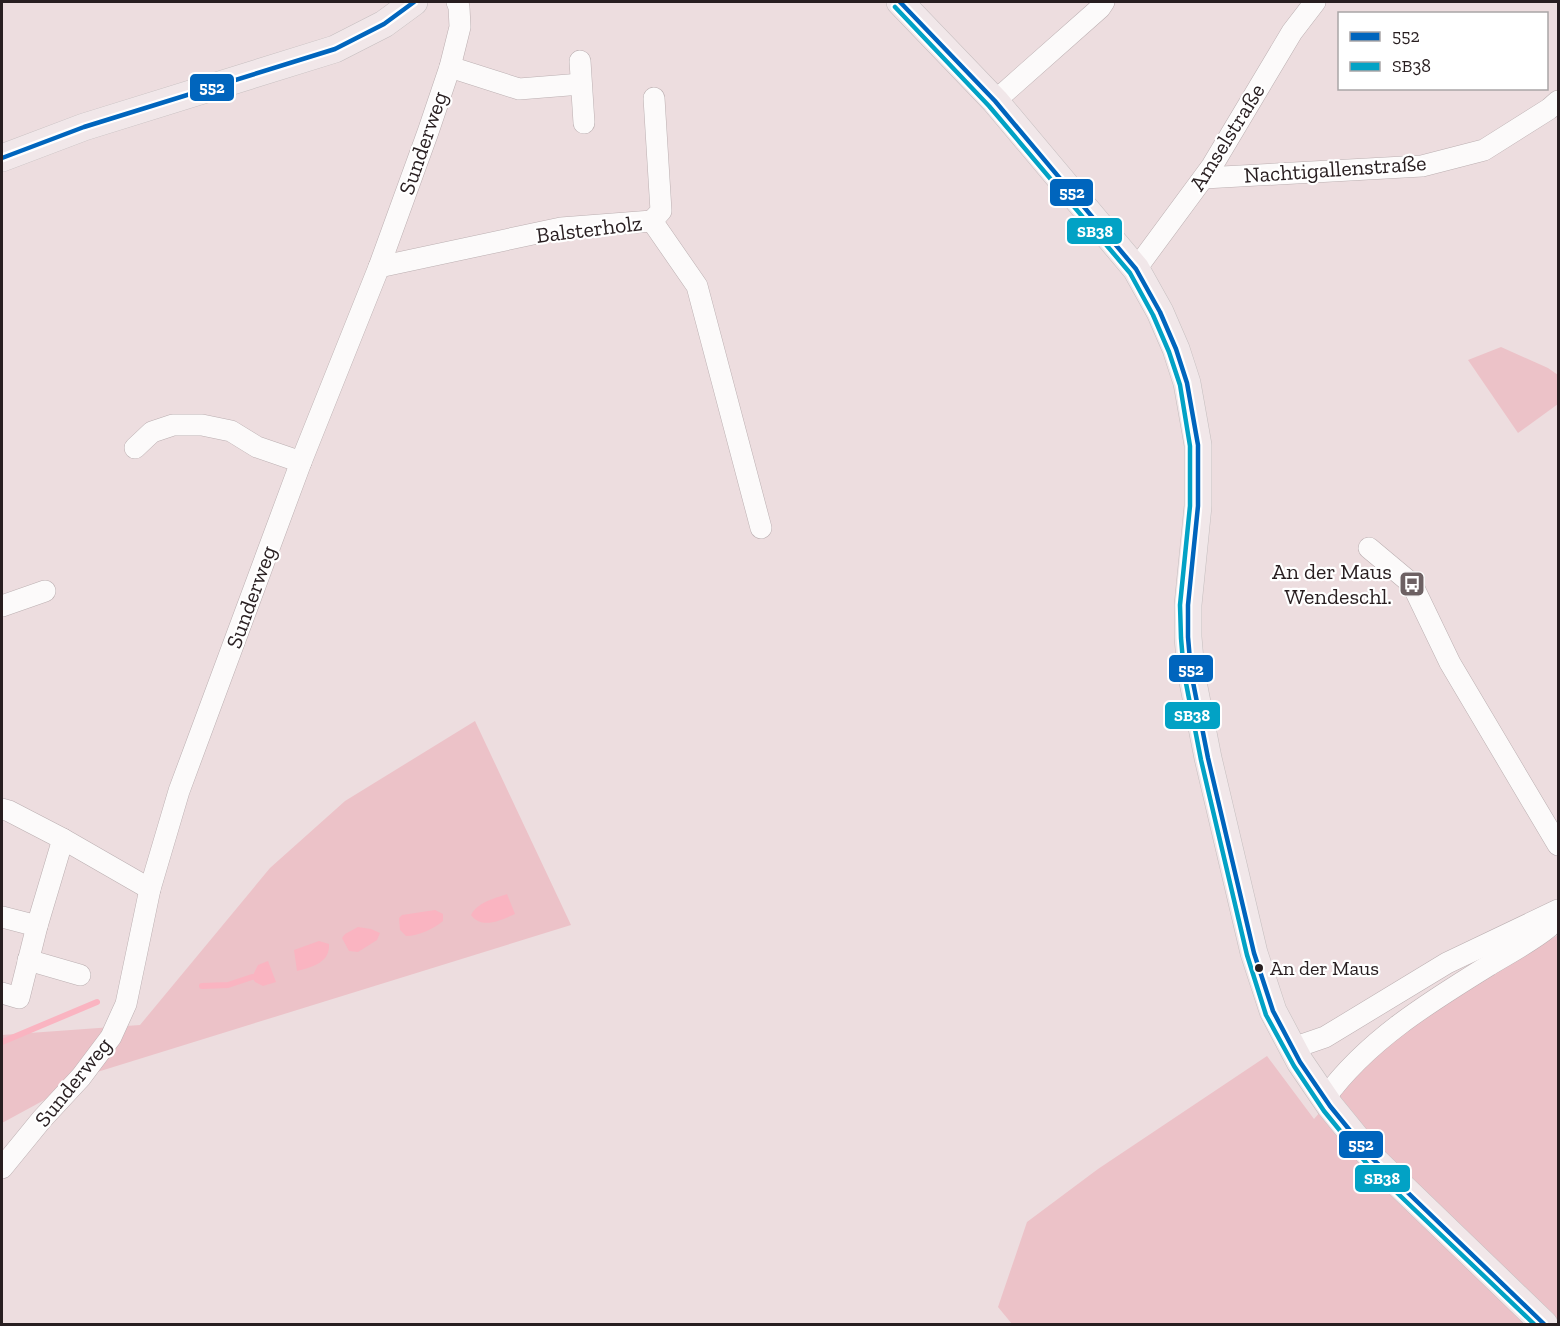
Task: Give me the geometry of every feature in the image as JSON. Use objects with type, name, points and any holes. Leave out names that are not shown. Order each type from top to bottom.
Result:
[{"type":"main road","points":[[2,158],[84,127],[335,49],[384,24],[414,2]]},
{"type":"main road","points":[[900,2],[995,101],[1136,269],[1160,312],[1176,349],[1187,383],[1198,445],[1198,506],[1188,604],[1191,672],[1208,758],[1254,953],[1273,1011],[1300,1062],[1374,1160],[1544,1324]]},
{"type":"street","name":"Sunderweg","points":[[2,1168],[42,1119],[81,1077],[111,1037],[126,1004],[150,889],[179,791],[301,462],[379,267],[428,132],[450,67],[460,27],[457,2]]},
{"type":"street","points":[[995,101],[1104,2]]},
{"type":"street","name":"Amselstraße","points":[[1136,269],[1204,178],[1292,32],[1315,2]]},
{"type":"street","points":[[580,61],[584,123]]},
{"type":"street","points":[[450,67],[519,89],[581,84]]},
{"type":"street","points":[[652,221],[661,211],[654,98]]},
{"type":"street","name":"Nachtigallenstraße","points":[[1204,178],[1422,166],[1484,150],[1558,101]]},
{"type":"street","name":"Balsterholz","points":[[379,267],[561,228],[652,221],[697,286],[760,528]]},
{"type":"street","points":[[135,448],[152,432],[173,425],[202,425],[231,431],[257,447],[301,462]]},
{"type":"street","points":[[1369,548],[1412,584],[1450,663],[1558,845]]},
{"type":"street","points":[[2,606],[45,591]]},
{"type":"street","points":[[2,809],[63,839],[150,889]]},
{"type":"street","points":[[2,993],[19,998],[37,926],[63,839]]},
{"type":"street","points":[[1293,1048],[1325,1037],[1447,963],[1558,910]]},
{"type":"street","points":[[2,916],[37,926]]},
{"type":"street","points":[[1325,1098],[1339,1079],[1362,1056],[1406,1020],[1558,920]]},
{"type":"street","points":[[28,960],[80,975]]},
{"type":"shaded area","points":[[1501,347],[1548,368],[1558,375],[1558,404],[1518,433],[1468,360]]},
{"type":"shaded area","points":[[475,721],[571,925],[94,1073],[2,1123],[2,1035],[140,1025],[270,868],[345,801]]},
{"type":"shaded area","points":[[507,894],[515,914],[486,923],[475,920],[471,915],[482,904]]},
{"type":"shaded area","points":[[435,910],[443,914],[443,921],[435,927],[411,936],[406,936],[400,930],[399,918],[402,915]]},
{"type":"shaded area","points":[[358,927],[380,933],[377,940],[358,952],[349,951],[342,938]]},
{"type":"shaded area","points":[[1558,935],[1558,1324],[1012,1324],[998,1307],[1027,1222],[1098,1169],[1267,1056],[1314,1119],[1376,1048],[1469,987]]},
{"type":"shaded area","points":[[319,941],[329,944],[327,956],[319,963],[297,971],[294,950]]},
{"type":"shaded area","points":[[268,961],[276,982],[263,986],[255,982],[252,977],[258,965]]},
{"type":"waterway","points":[[202,986],[228,985],[252,977]]},
{"type":"waterway","points":[[2,1042],[97,1002]]},
{"type":"transit line","name":"552","points":[[2,158],[84,127],[335,49],[384,24],[414,2]]},
{"type":"transit line","name":"552","points":[[900,2],[995,101],[1136,269],[1160,312],[1176,349],[1187,383],[1198,445],[1198,506],[1188,605],[1191,672],[1208,758],[1254,953],[1273,1011],[1300,1062],[1330,1106],[1374,1160],[1544,1324]]},
{"type":"transit line","name":"SB38","points":[[895,7],[989,106],[1130,273],[1153,315],[1169,352],[1180,385],[1190,446],[1190,506],[1180,605],[1184,673],[1201,760],[1247,955],[1266,1015],[1294,1066],[1324,1111],[1368,1165],[1534,1324]]},
{"type":"place","name":"An der Maus Wendeschl.","points":[[1412,584]]},
{"type":"place","name":"An der Maus","points":[[1259,968]]}]
